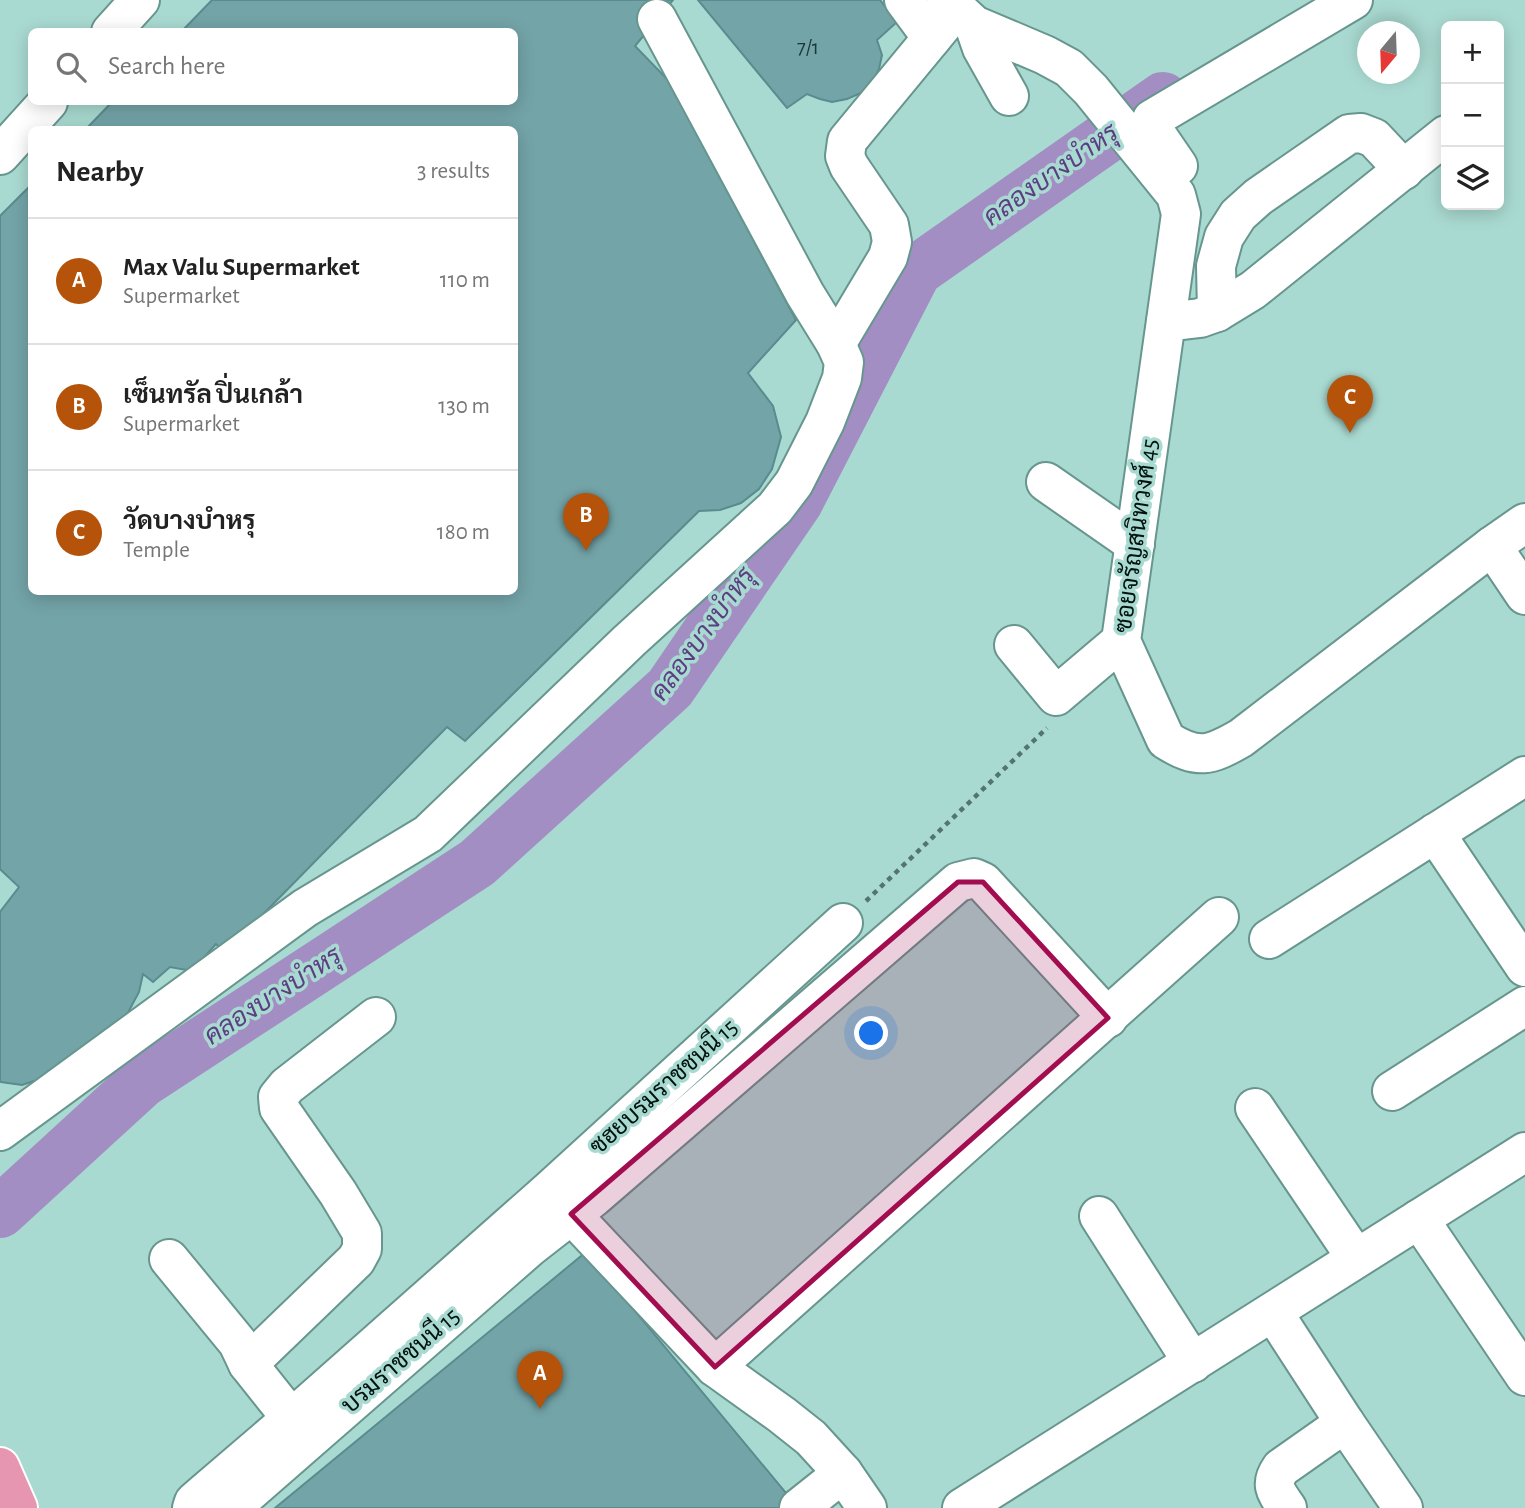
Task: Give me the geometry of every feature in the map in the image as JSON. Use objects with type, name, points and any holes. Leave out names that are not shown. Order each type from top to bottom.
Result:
[{"type":"main road","points":[[0,1467],[18,1508]]},
{"type":"street","points":[[115,28],[140,0]]},
{"type":"street","points":[[904,0],[932,38]]},
{"type":"street","name":"ซอยจรัญสนิทวงศ์ 45","points":[[1353,0],[1152,119],[1150,125],[1177,163],[1185,188],[1177,200],[1181,214],[1121,641],[1166,740],[1181,750],[1200,754],[1218,751],[1252,729],[1525,523]]},
{"type":"street","points":[[836,344],[888,257],[892,242],[889,225],[849,166],[845,156],[848,141],[932,38],[959,11]]},
{"type":"street","points":[[959,11],[1069,68],[1091,90],[1177,200]]},
{"type":"street","points":[[959,11],[1009,96]]},
{"type":"street","points":[[0,1131],[305,908],[428,834],[629,641],[775,508],[794,483],[825,422],[842,378],[844,362],[657,19]]},
{"type":"street","points":[[0,155],[45,105]]},
{"type":"street","points":[[1217,313],[1216,266],[1224,237],[1238,215],[1258,197],[1349,134],[1361,133],[1374,138],[1404,170]]},
{"type":"street","points":[[1166,322],[1217,313],[1253,290],[1441,139]]},
{"type":"street","points":[[1046,482],[1135,544]]},
{"type":"street","points":[[1492,546],[1525,595]]},
{"type":"street","points":[[1014,645],[1056,696],[1121,641]]},
{"type":"street","points":[[1269,939],[1525,776]]},
{"type":"street","points":[[1435,833],[1525,967]]},
{"type":"street","name":"บรมราชชนนี 15","points":[[231,1508],[530,1247],[594,1198],[958,881],[974,878],[983,882],[1108,1018]]},
{"type":"street","points":[[715,1367],[1219,917]]},
{"type":"street","name":"ซฮยบรมราชชนนี 15","points":[[192,1508],[194,1502],[550,1190],[843,923]]},
{"type":"street","points":[[1392,1091],[1525,1006]]},
{"type":"street","points":[[248,1353],[356,1260],[362,1249],[362,1233],[279,1108],[278,1097],[287,1086],[376,1017]]},
{"type":"street","points":[[1255,1108],[1356,1258]]},
{"type":"street","points":[[962,1508],[1525,1152]]},
{"type":"street","points":[[571,1214],[715,1367],[811,1438],[843,1473],[867,1508]]},
{"type":"street","points":[[1098,1216],[1193,1363]]},
{"type":"street","points":[[1419,1219],[1525,1376]]},
{"type":"street","points":[[169,1259],[298,1412]]},
{"type":"street","points":[[1273,1312],[1403,1508]]},
{"type":"street","points":[[1287,1508],[1276,1492],[1276,1475],[1281,1468],[1345,1423]]},
{"type":"street","points":[[799,1508],[843,1473]]},
{"type":"path","points":[[843,923],[1055,720]]},
{"type":"highlighted area","points":[[958,882],[983,882],[1108,1018],[715,1367],[571,1214]]},
{"type":"building","points":[[212,0],[673,0],[635,46],[668,80],[796,320],[748,373],[773,406],[781,437],[772,469],[759,489],[741,503],[720,510],[699,511],[465,741],[447,727],[225,953],[216,944],[192,971],[170,967],[153,982],[143,974],[139,992],[123,1022],[52,1075],[22,1085],[1,1082],[0,912],[19,887],[0,869],[0,216],[28,188],[28,595],[518,595],[518,126],[89,126],[109,105],[518,105],[518,28],[185,28]]},
{"type":"building","points":[[698,0],[880,0],[897,22],[877,40],[882,55],[879,69],[872,84],[861,93],[832,102],[807,94],[787,108]]},
{"type":"building","points":[[586,1252],[791,1499],[780,1508],[275,1508]]},
{"type":"waterway","name":"คลองบางบำหรุ","points":[[0,1212],[142,1082],[477,863],[670,688],[797,502],[916,271],[1163,98]]},
{"type":"place","name":"วัดบางบำหรุ","points":[[1350,433]]},
{"type":"place","name":"เซ็นทรัล ปิ่นเกล้า","points":[[586,551]]},
{"type":"place","name":"Max Valu Supermarket","points":[[540,1409]]}]
